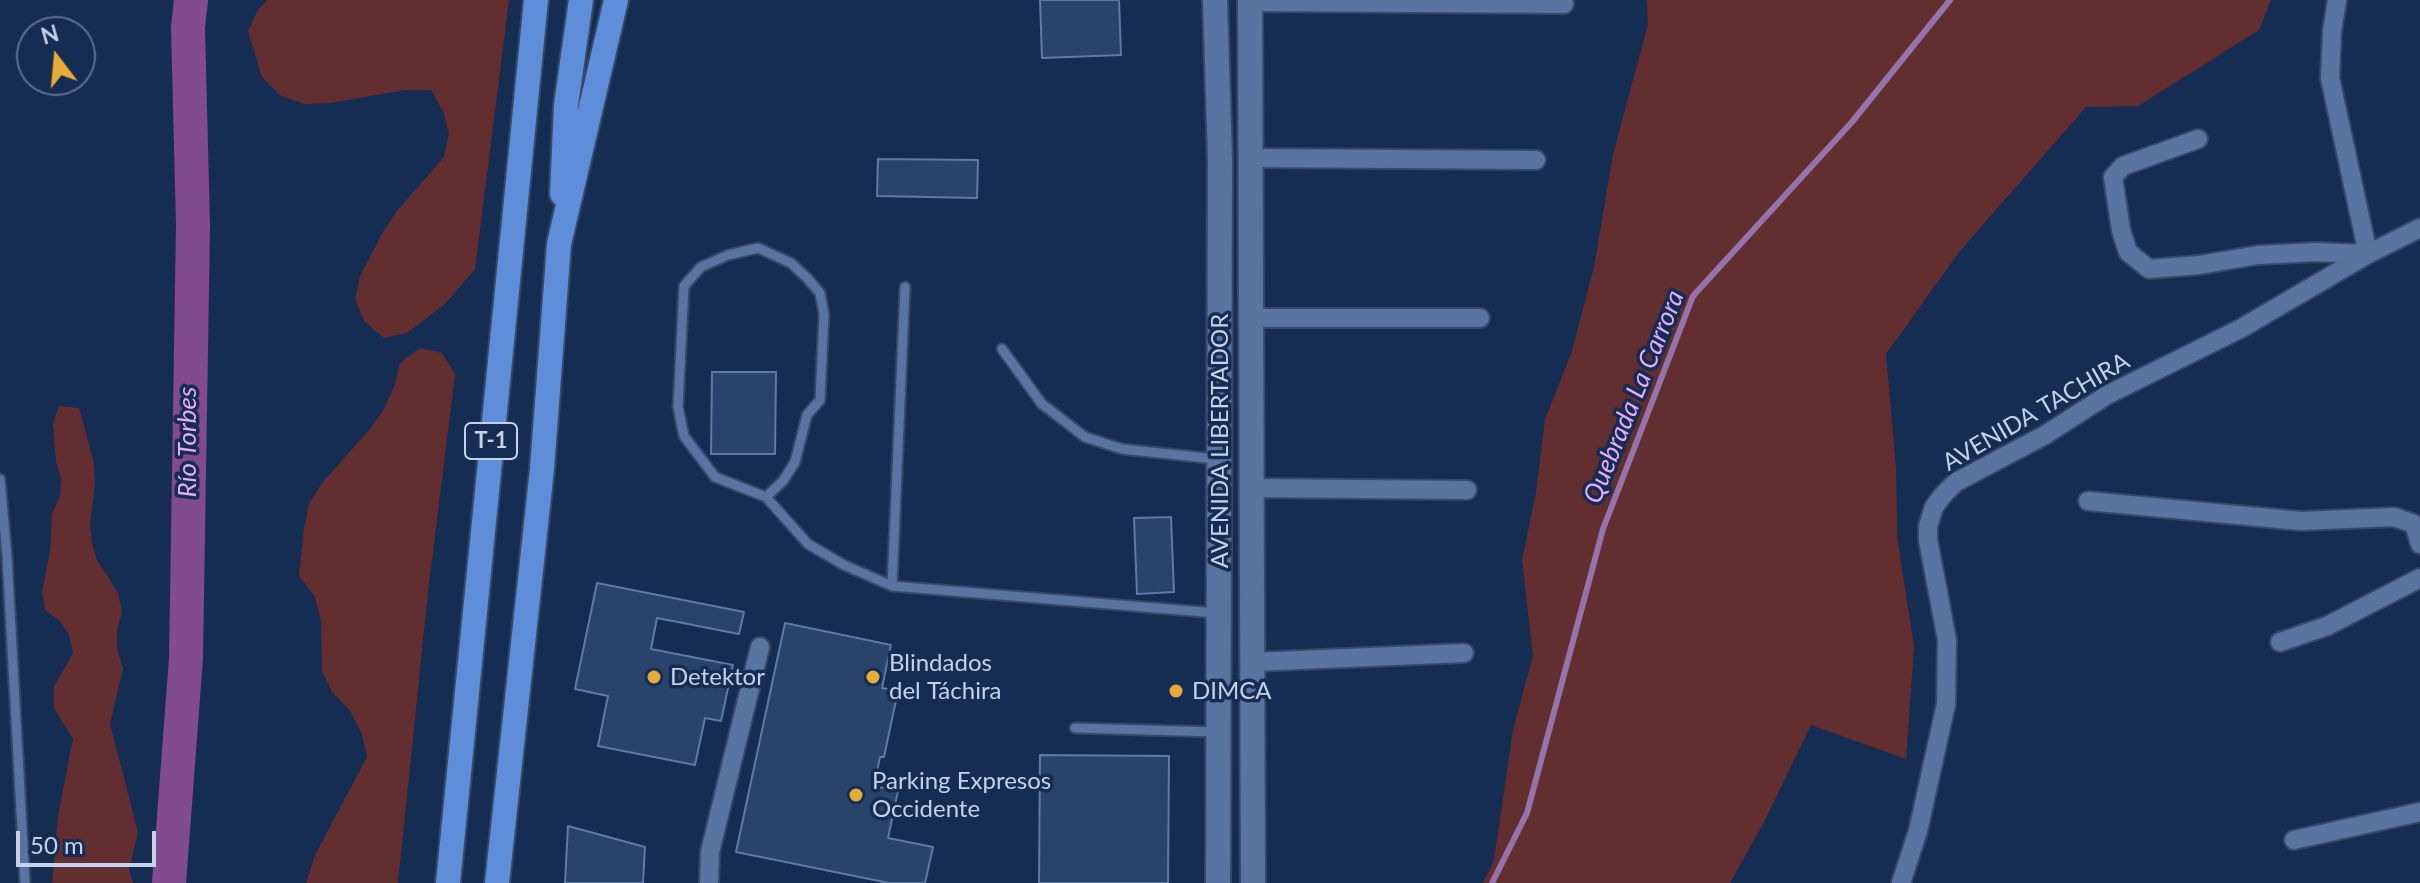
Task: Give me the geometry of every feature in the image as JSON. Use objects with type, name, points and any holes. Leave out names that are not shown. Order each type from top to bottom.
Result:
[{"type":"highway","name":"T-1","points":[[448,883],[536,0]]},
{"type":"highway","points":[[559,244],[566,105],[581,0]]},
{"type":"highway","name":"T-1","points":[[497,883],[542,469],[559,244],[616,0]]},
{"type":"main road","name":"AVENIDA LIBERTADOR","points":[[1215,0],[1220,175],[1218,883]]},
{"type":"main road","name":"AVENIDA LIBERTADOR","points":[[1250,1],[1253,883]]},
{"type":"street","points":[[2198,139],[2123,166],[2113,177],[2121,230],[2128,252],[2149,269],[2199,265],[2258,255],[2316,252],[2368,254],[2330,78],[2337,0]]},
{"type":"street","points":[[1250,1],[1564,4]]},
{"type":"street","points":[[1250,158],[1536,160]]},
{"type":"street","name":"AVENIDA TACHIRA","points":[[1901,883],[1918,831],[1946,704],[1947,640],[1928,540],[1928,526],[1934,507],[1956,482],[2045,435],[2107,395],[2240,329],[2368,254],[2420,228]]},
{"type":"street","points":[[1252,318],[1480,318]]},
{"type":"street","points":[[1252,488],[1467,490]]},
{"type":"street","points":[[2088,501],[2301,521],[2394,517],[2414,524],[2420,544]]},
{"type":"street","points":[[2280,642],[2327,626],[2420,578]]},
{"type":"street","points":[[709,883],[710,852],[760,647]]},
{"type":"street","points":[[1253,662],[1464,653]]},
{"type":"street","points":[[2294,840],[2420,812]]},
{"type":"lane","points":[[766,497],[783,481],[795,462],[807,415],[820,400],[824,314],[820,293],[808,279],[791,263],[758,248],[728,255],[701,267],[684,286],[678,407],[684,436],[715,477],[766,497],[808,544],[844,565],[892,586],[1219,613]]},
{"type":"lane","points":[[892,586],[905,287]]},
{"type":"lane","points":[[1002,349],[1042,404],[1085,437],[1122,449],[1220,459]]},
{"type":"lane","points":[[0,479],[25,883]]},
{"type":"lane","points":[[1075,728],[1218,732]]},
{"type":"shaded area","points":[[267,0],[509,0],[475,269],[445,304],[407,333],[384,338],[364,321],[355,299],[360,276],[383,232],[444,157],[449,134],[443,111],[431,90],[405,90],[330,103],[304,104],[280,95],[262,77],[248,31],[258,10]]},
{"type":"shaded area","points":[[1647,0],[2271,0],[2259,30],[2138,106],[2086,107],[1959,252],[1886,354],[1896,468],[1897,536],[1914,647],[1906,759],[1811,725],[1764,822],[1730,883],[1483,883],[1494,860],[1513,730],[1533,656],[1522,560],[1536,493],[1545,420],[1572,351],[1594,267],[1613,155],[1648,24]]},
{"type":"shaded area","points":[[420,348],[442,353],[455,374],[428,592],[398,883],[306,883],[315,855],[367,757],[362,734],[350,711],[332,692],[322,671],[321,620],[314,595],[299,576],[309,504],[322,483],[384,409],[400,363]]},
{"type":"shaded area","points":[[59,406],[79,408],[94,464],[90,524],[92,543],[97,560],[118,593],[122,612],[117,630],[117,649],[123,669],[110,724],[138,833],[129,869],[133,883],[52,883],[58,816],[73,739],[54,708],[54,687],[73,653],[69,635],[60,621],[45,610],[42,591],[50,552],[52,514],[60,496],[61,478],[56,461],[53,424]]},
{"type":"building","points":[[1040,0],[1119,0],[1121,55],[1042,58]]},
{"type":"building","points":[[878,159],[978,160],[977,198],[877,196]]},
{"type":"building","points":[[712,372],[776,372],[775,454],[711,454]]},
{"type":"building","points":[[1171,517],[1174,592],[1137,594],[1134,518]]},
{"type":"building","name":"Detektor","points":[[597,583],[744,612],[739,634],[657,618],[651,649],[733,665],[721,721],[705,718],[695,765],[598,746],[608,696],[575,689]]},
{"type":"building","points":[[785,623],[891,645],[882,688],[898,691],[884,757],[880,757],[874,786],[898,791],[888,838],[933,847],[925,883],[889,883],[736,852]]},
{"type":"building","points":[[1040,755],[1169,756],[1168,883],[1039,883]]},
{"type":"building","points":[[568,826],[645,847],[643,883],[565,883]]},
{"type":"waterway","name":"Río Torbes","points":[[169,883],[186,658],[193,225],[188,27],[191,0]]},
{"type":"waterway","name":"Quebrada La Carrora","points":[[1492,883],[1527,813],[1603,529],[1693,296],[1852,122],[1950,0]]},
{"type":"place","name":"Detektor","points":[[654,677]]},
{"type":"place","name":"Blindados del Táchira","points":[[873,677]]},
{"type":"place","name":"DIMCA","points":[[1176,691]]},
{"type":"place","name":"Parking Expresos Occidente","points":[[856,795]]}]
